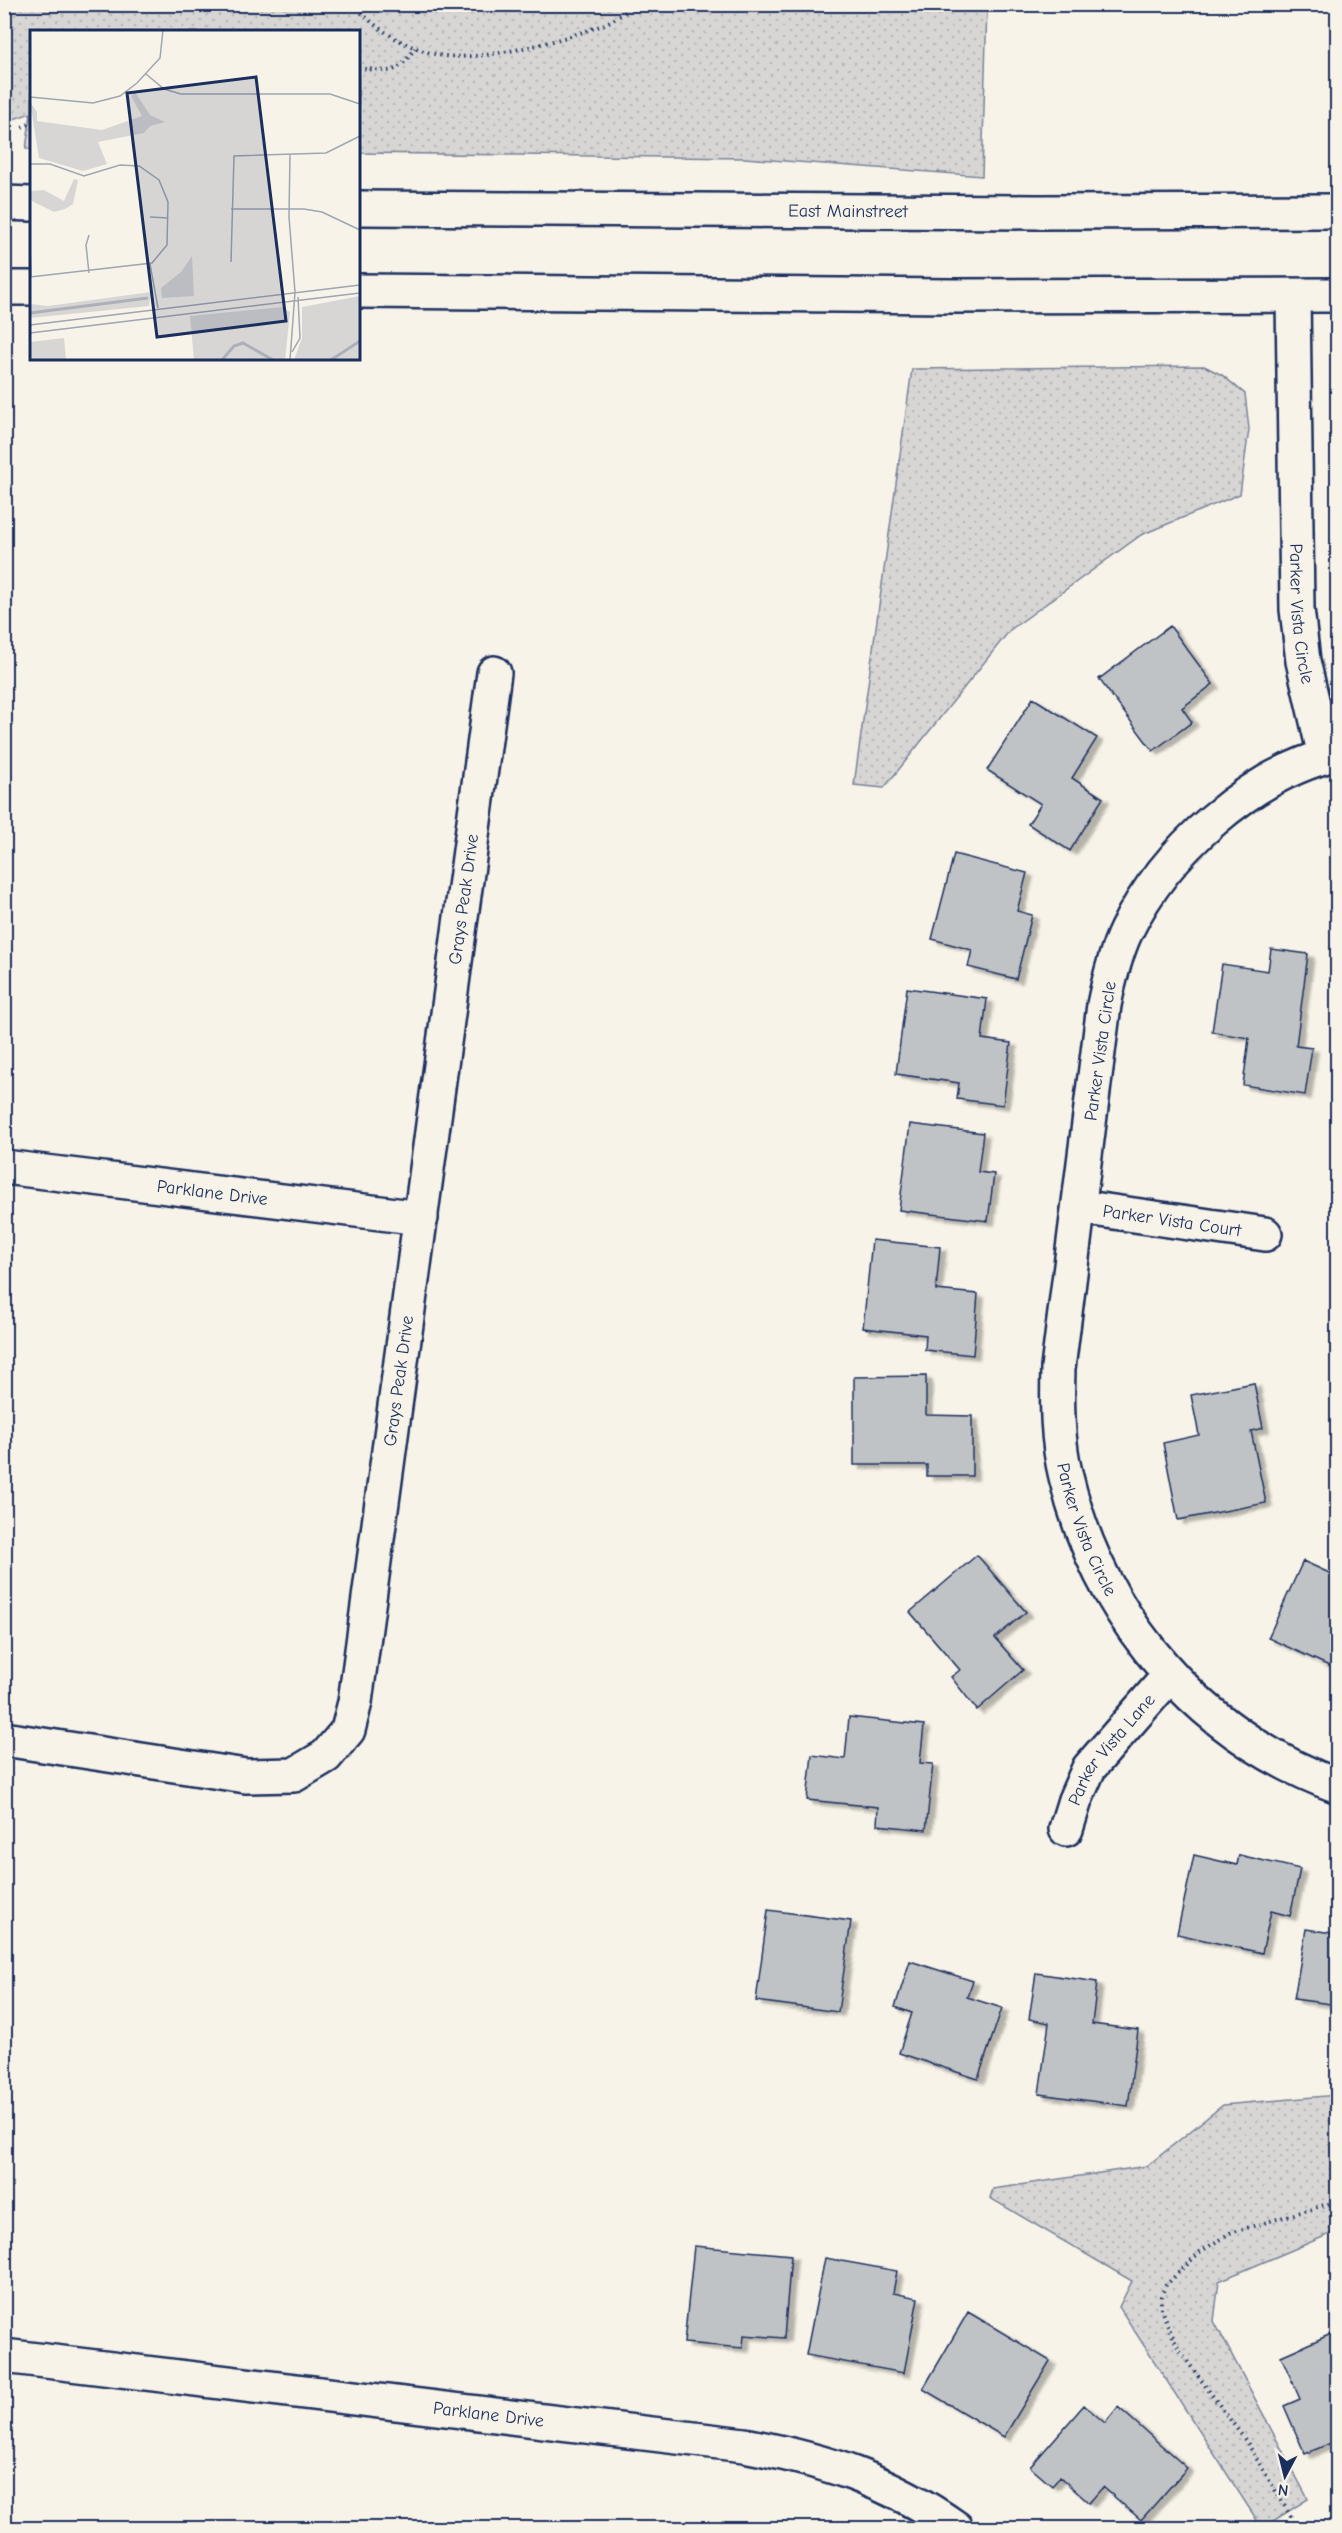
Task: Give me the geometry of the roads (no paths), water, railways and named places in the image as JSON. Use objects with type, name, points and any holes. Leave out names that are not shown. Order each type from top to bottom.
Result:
[{"type":"street","points":[[4,203],[30,204]]},
{"type":"street","name":"East Mainstreet","points":[[360,208],[1037,213],[1338,211]]},
{"type":"street","points":[[4,288],[30,288]]},
{"type":"street","points":[[360,291],[941,296],[1338,295]]},
{"type":"street","name":"Parker Vista Circle","points":[[1293,296],[1297,609],[1305,671],[1331,754],[1297,767],[1265,784],[1222,814],[1178,855],[1153,884],[1125,933],[1109,979],[1058,1368],[1057,1401],[1065,1476],[1088,1545],[1138,1636],[1169,1676],[1198,1704],[1259,1749],[1306,1774],[1338,1786]]},
{"type":"street","name":"Grays Peak Drive","points":[[4,1739],[246,1776],[294,1775],[326,1756],[348,1730],[355,1702],[494,673]]},
{"type":"street","name":"Parklane Drive","points":[[4,1167],[421,1218]]},
{"type":"street","name":"Parker Vista Court","points":[[1079,1208],[1265,1234]]},
{"type":"street","name":"Parker Vista Lane","points":[[1066,1829],[1075,1800],[1089,1768],[1169,1676]]},
{"type":"street","name":"Parklane Drive","points":[[4,2356],[744,2445],[793,2454],[837,2466],[873,2480],[930,2510],[956,2529]]}]
